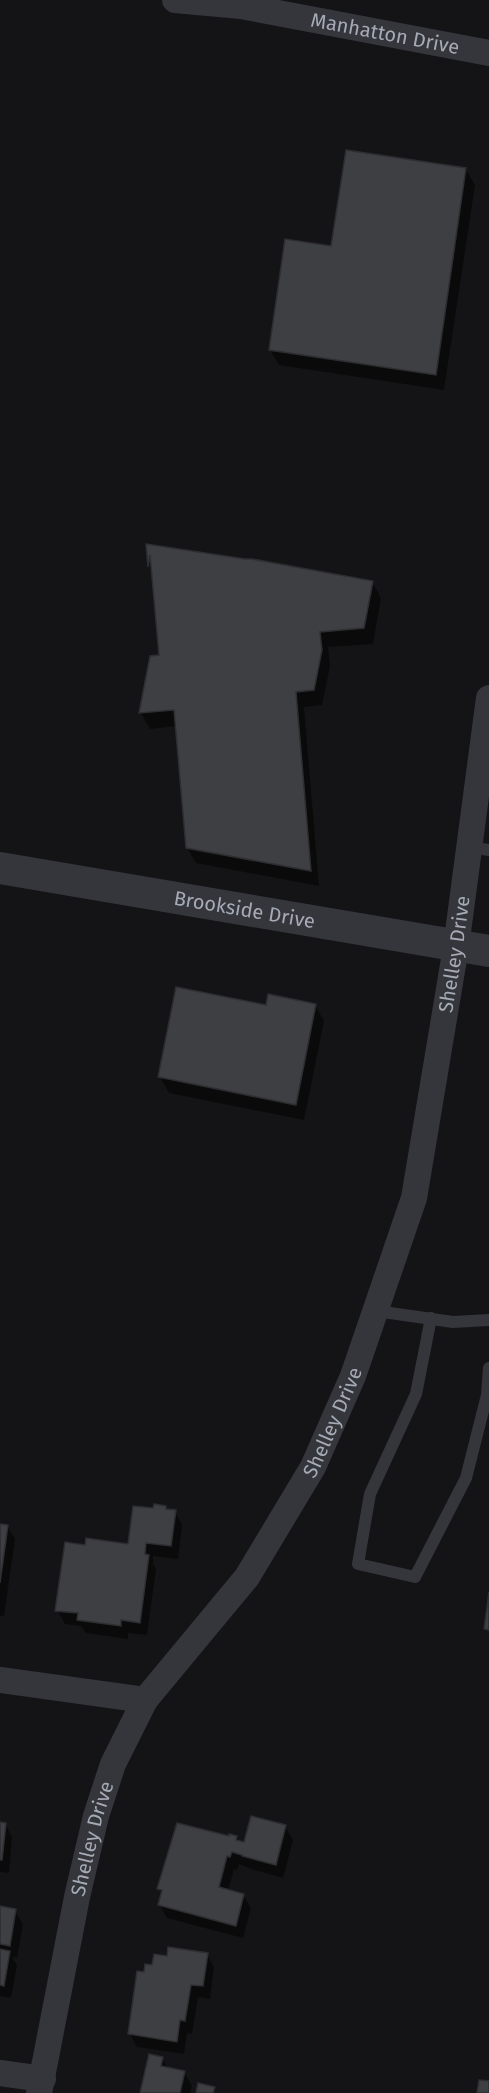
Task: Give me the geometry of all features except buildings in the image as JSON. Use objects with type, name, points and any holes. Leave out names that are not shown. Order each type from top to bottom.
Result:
[{"type":"street","name":"Manhatton Drive","points":[[175,0],[241,6],[489,53]]},
{"type":"street","name":"Shelley Drive","points":[[41,2086],[77,1897],[96,1816],[113,1764],[145,1700],[247,1577],[313,1467],[353,1376],[414,1198],[456,947],[479,849],[489,698]]},
{"type":"street","name":"Brookside Drive","points":[[0,868],[489,951]]},
{"type":"street","points":[[0,1680],[145,1700]]},
{"type":"street","points":[[0,2073],[41,2086]]},
{"type":"lane","points":[[376,1311],[453,1322],[489,1320]]},
{"type":"lane","points":[[431,1318],[416,1394],[370,1494],[358,1564],[415,1577],[466,1478],[487,1395],[489,1368]]}]
